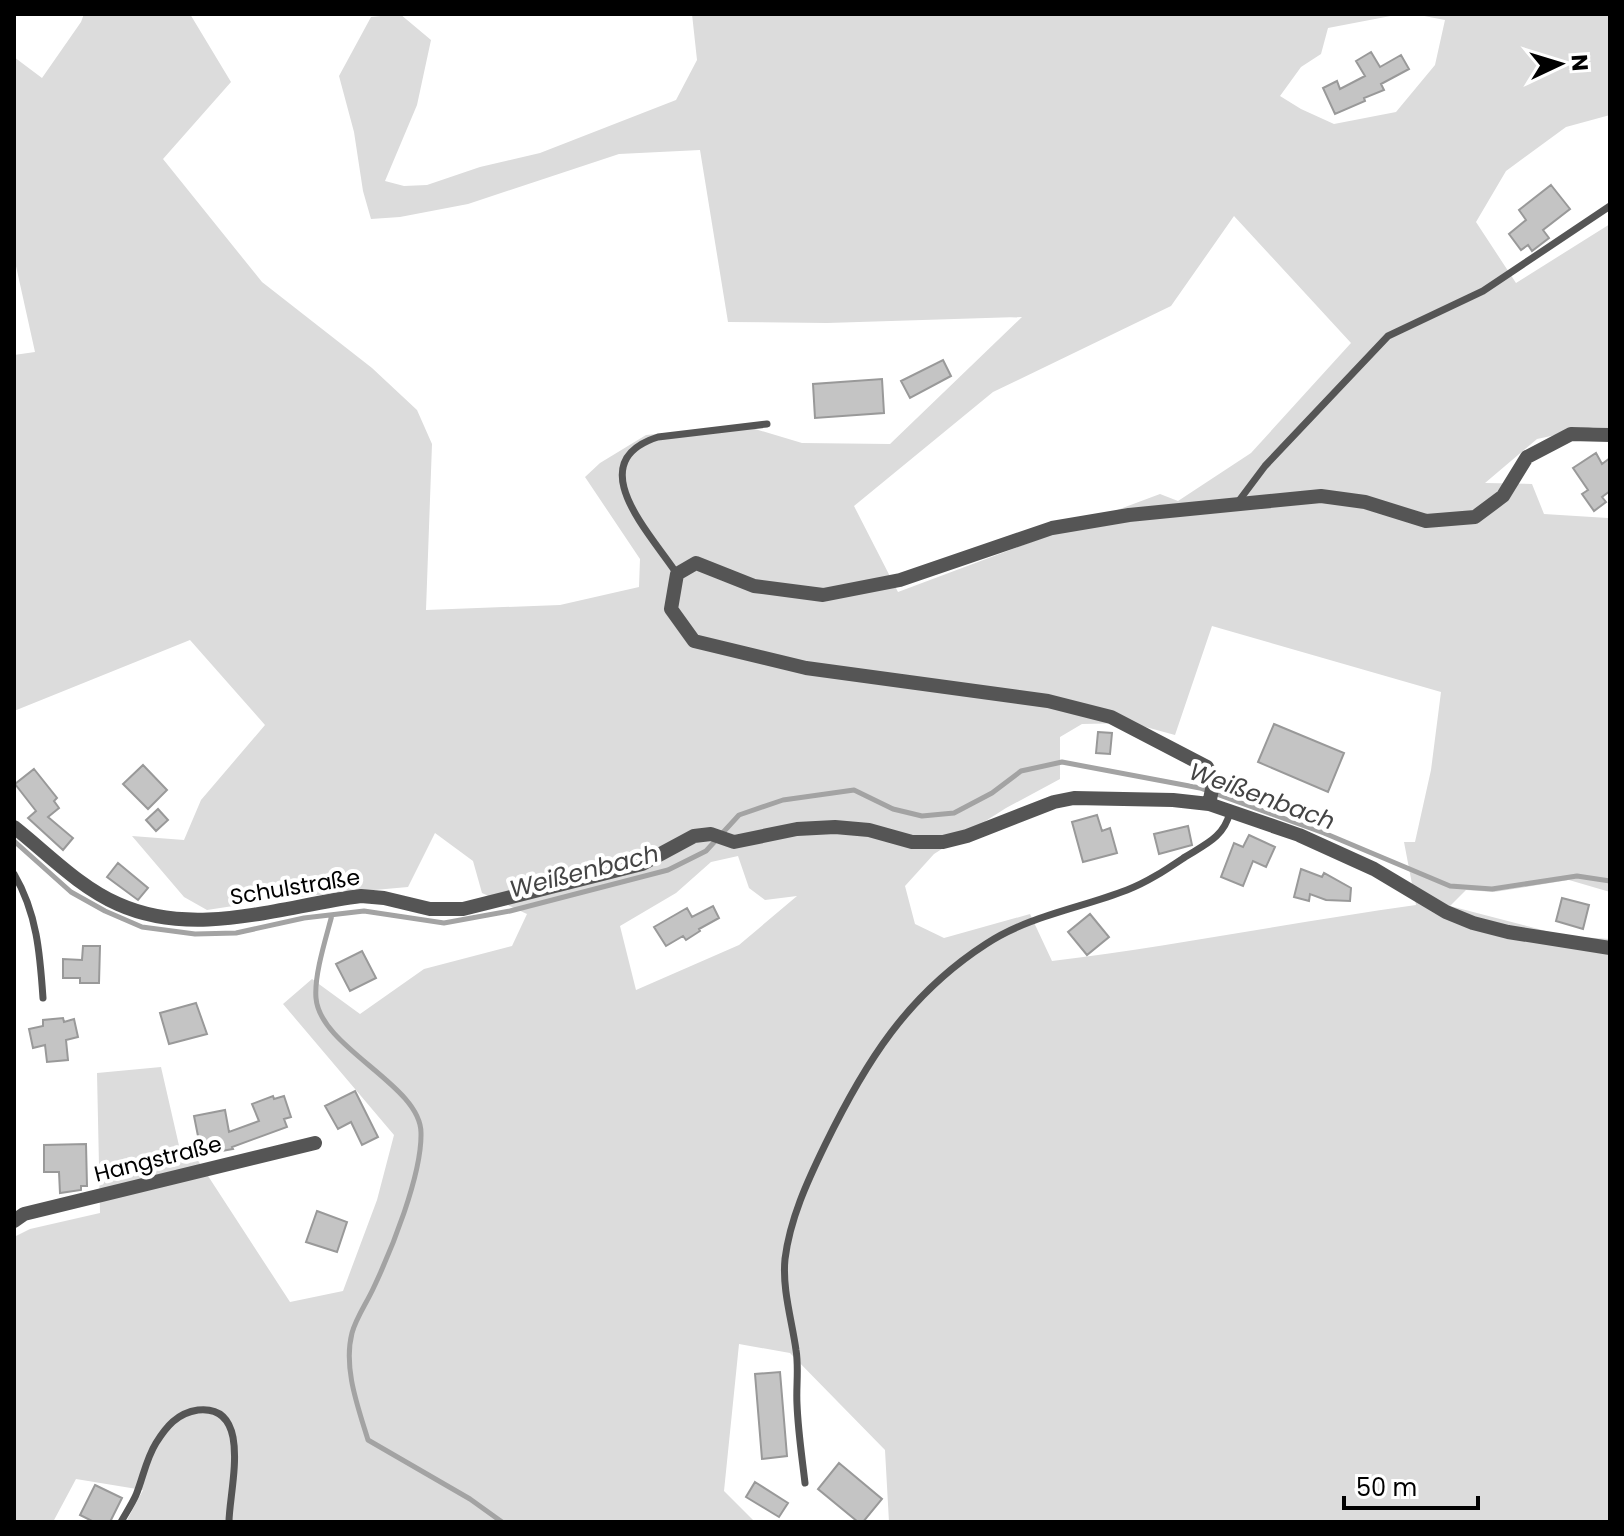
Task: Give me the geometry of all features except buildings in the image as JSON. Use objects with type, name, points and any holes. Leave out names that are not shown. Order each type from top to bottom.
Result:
[{"type":"street","points":[[1210,801],[1214,780],[1207,767],[1111,717],[1048,701],[806,668],[694,641],[671,609],[677,574],[696,563],[754,586],[823,595],[900,580],[1052,528],[1238,502],[1321,496],[1365,502],[1426,521],[1475,517],[1503,496],[1527,457],[1571,434],[1610,435]]},
{"type":"street","name":"Schulstraße","points":[[14,827],[86,886],[117,904],[145,914],[181,921],[226,920],[361,896],[430,909],[463,909],[642,864],[694,836],[711,834],[734,842],[797,829],[835,827],[869,830],[912,842],[943,842],[967,836],[1054,802],[1074,798],[1210,801],[1230,812],[1299,835],[1374,869],[1446,912],[1473,923],[1508,932],[1610,948]]},
{"type":"street","name":"Hangstraße","points":[[14,1221],[24,1214],[315,1143]]},
{"type":"lane","points":[[1238,502],[1265,466],[1388,336],[1483,291],[1610,206]]},
{"type":"lane","points":[[677,574],[629,502],[620,478],[624,460],[632,449],[658,437],[767,424]]},
{"type":"lane","points":[[805,1483],[797,1404],[797,1354],[785,1263],[791,1225],[848,1097],[887,1035],[934,985],[986,944],[1020,926],[1129,890],[1151,879],[1219,836],[1227,826],[1230,812]]},
{"type":"lane","points":[[14,874],[31,909],[39,942],[43,998]]},
{"type":"lane","points":[[121,1522],[135,1498],[153,1447],[170,1423],[186,1413],[199,1410],[213,1411],[225,1419],[234,1435],[235,1460],[229,1522]]},
{"type":"shaded area","points":[[84,14],[190,14],[231,82],[163,159],[262,282],[372,368],[417,410],[432,444],[426,610],[560,605],[639,587],[640,559],[585,477],[600,463],[646,435],[745,426],[802,443],[890,444],[1022,317],[827,323],[728,322],[700,150],[619,154],[468,204],[400,217],[371,219],[363,191],[354,132],[339,76],[371,17],[400,14],[431,40],[417,105],[385,181],[404,186],[427,185],[480,167],[540,153],[676,100],[697,60],[692,14],[1401,14],[1328,28],[1321,54],[1301,67],[1280,96],[1334,124],[1396,112],[1435,65],[1445,20],[1414,14],[1610,14],[1610,115],[1566,127],[1506,171],[1476,222],[1516,283],[1610,224],[1610,428],[1593,427],[1537,439],[1485,483],[1532,484],[1544,514],[1610,516],[1610,892],[1569,880],[1494,892],[1466,890],[1450,906],[1565,936],[1610,939],[1610,1522],[889,1522],[885,1450],[790,1353],[739,1344],[724,1491],[755,1522],[126,1522],[143,1490],[76,1479],[53,1522],[14,1522],[14,1237],[30,1229],[100,1213],[97,1073],[161,1067],[183,1163],[197,1159],[290,1302],[343,1291],[377,1200],[394,1135],[283,1004],[312,979],[360,1014],[424,969],[512,946],[527,914],[482,893],[473,861],[435,833],[408,887],[285,898],[207,910],[184,897],[132,836],[184,840],[201,800],[265,725],[190,640],[14,711],[14,355],[35,352],[14,257],[14,57],[42,78]],"holes":[[[1234,216],[1351,343],[1251,453],[1178,501],[1160,494],[898,592],[854,506],[993,392],[1171,306]],[[1212,626],[1441,692],[1431,770],[1415,842],[1404,842],[1416,905],[1052,961],[1030,914],[944,938],[915,924],[905,886],[934,854],[1006,808],[1060,779],[1060,737],[1082,724],[1131,723],[1175,735]],[[738,856],[749,888],[765,900],[797,896],[739,945],[636,990],[620,926],[676,893],[711,862]]]},
{"type":"waterway","name":"Weißenbach","points":[[14,841],[71,892],[142,927],[195,934],[236,933],[304,918],[364,911],[444,923],[510,911],[668,870],[706,851],[739,815],[783,800],[854,790],[893,809],[922,816],[954,813],[992,793],[1021,771],[1062,762],[1200,788],[1324,833],[1450,886],[1492,889],[1577,876],[1610,881]]},
{"type":"waterway","points":[[332,915],[317,979],[316,998],[322,1016],[334,1033],[405,1099],[417,1115],[421,1133],[416,1170],[404,1212],[352,1333],[349,1360],[356,1401],[368,1440],[470,1499],[502,1522]]}]
